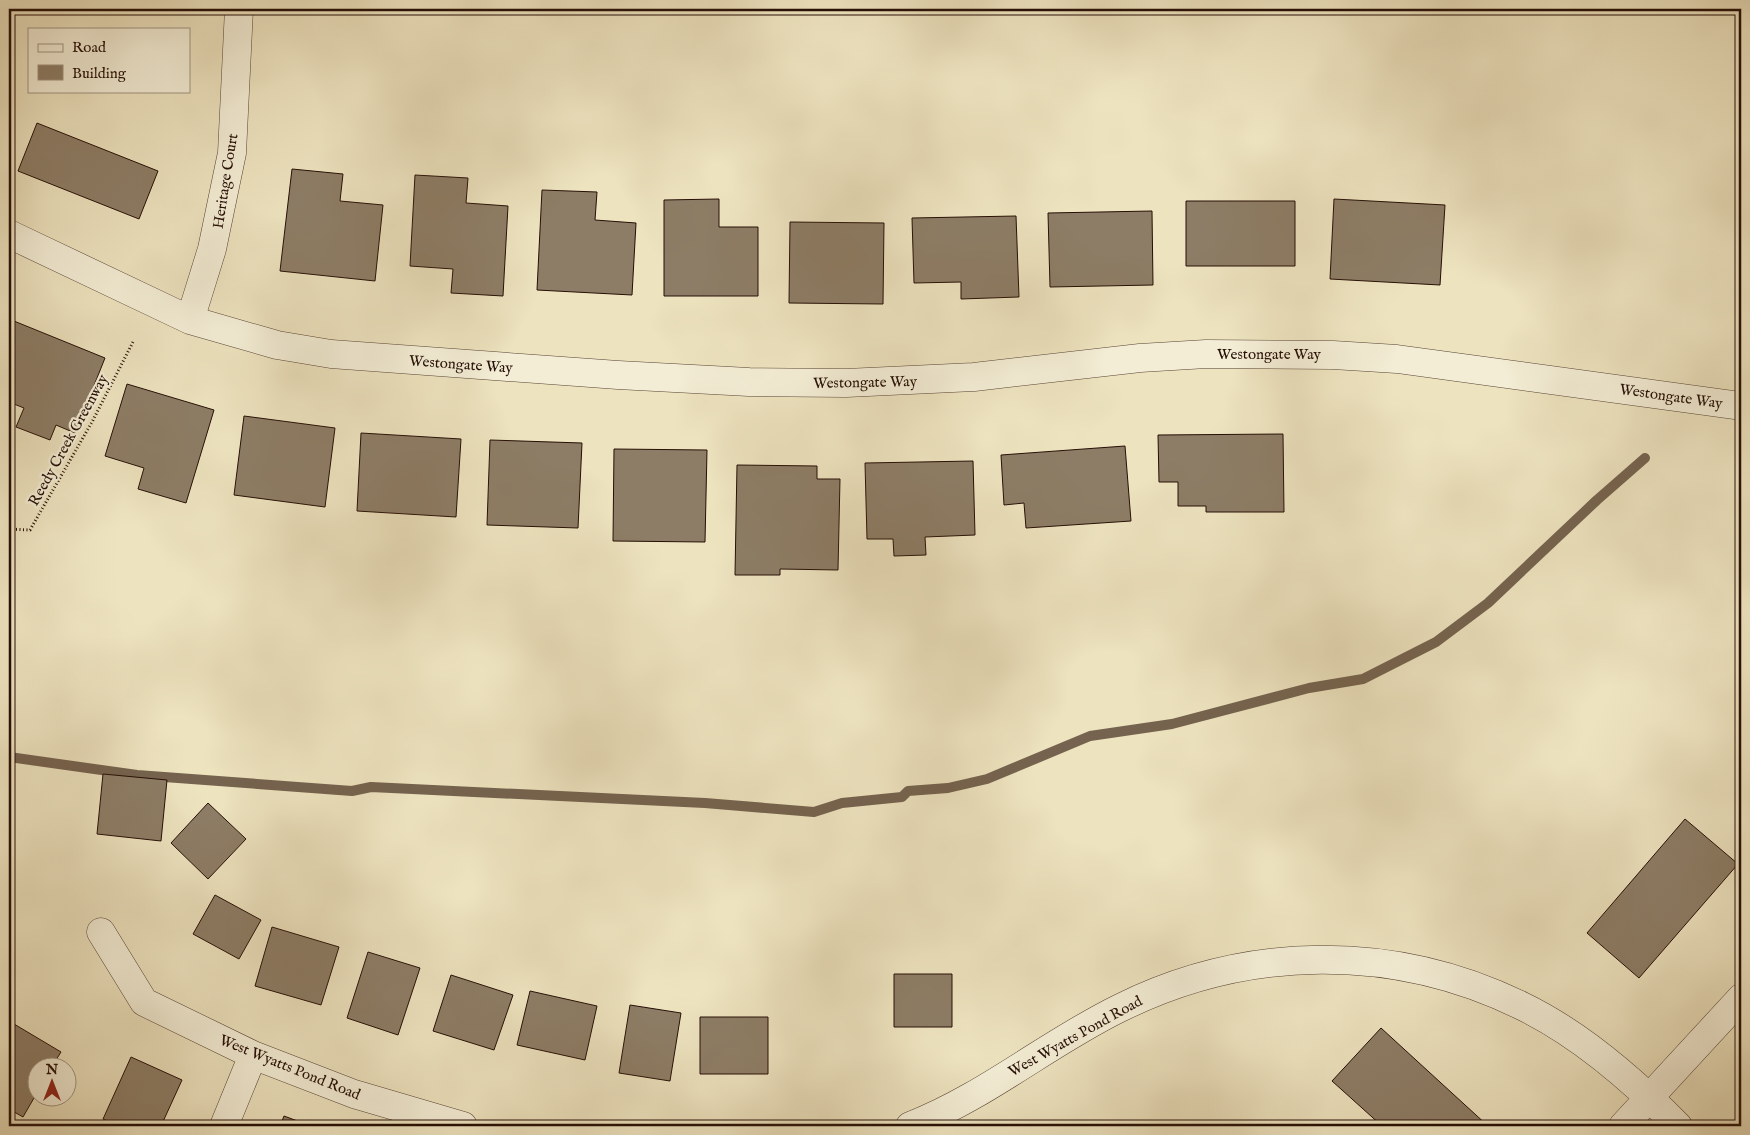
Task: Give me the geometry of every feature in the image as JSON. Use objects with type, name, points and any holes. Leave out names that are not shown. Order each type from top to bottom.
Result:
[{"type":"street","name":"Heritage Court","points":[[190,320],[212,249],[232,153],[239,9]]},
{"type":"street","name":"Westongate Way","points":[[9,234],[190,320],[277,345],[331,354],[618,375],[749,382],[846,384],[974,377],[1140,358],[1206,354],[1333,355],[1397,359],[1741,406]]},
{"type":"street","name":"West Wyatts Pond Road","points":[[101,932],[144,1002],[252,1055],[354,1094],[463,1126]]},
{"type":"street","name":"West Wyatts Pond Road","points":[[910,1126],[984,1088],[1118,1008],[1164,989],[1214,974],[1290,960],[1341,959],[1388,963],[1483,989],[1524,1006],[1605,1059],[1649,1096],[1678,1126]]},
{"type":"street","points":[[1623,1126],[1741,998]]},
{"type":"street","points":[[224,1126],[252,1055]]},
{"type":"path","name":"Reedy Creek Greenway","points":[[9,529],[30,530],[92,422],[134,340]]},
{"type":"building","points":[[37,123],[158,171],[139,219],[18,171]]},
{"type":"building","points":[[292,169],[343,174],[340,201],[383,205],[375,281],[280,271]]},
{"type":"building","points":[[415,175],[468,178],[466,203],[508,206],[503,296],[451,293],[453,269],[410,266]]},
{"type":"building","points":[[542,190],[597,192],[595,220],[636,223],[632,295],[537,290]]},
{"type":"building","points":[[719,199],[719,227],[758,227],[758,296],[664,296],[664,200]]},
{"type":"building","points":[[1334,199],[1445,205],[1440,285],[1330,279]]},
{"type":"building","points":[[1186,201],[1295,201],[1295,266],[1186,266]]},
{"type":"building","points":[[1152,211],[1153,285],[1050,287],[1048,213]]},
{"type":"building","points":[[1016,216],[1019,297],[961,299],[961,282],[914,283],[912,218]]},
{"type":"building","points":[[790,222],[884,223],[883,304],[789,303]]},
{"type":"building","points":[[9,319],[105,358],[75,433],[56,425],[50,440],[16,427],[24,408],[9,402]]},
{"type":"building","points":[[127,384],[214,410],[186,503],[138,489],[144,468],[105,456]]},
{"type":"building","points":[[244,416],[335,428],[325,507],[234,495]]},
{"type":"building","points":[[361,433],[461,439],[456,517],[357,511]]},
{"type":"building","points":[[1283,434],[1284,512],[1206,512],[1206,506],[1178,506],[1178,482],[1159,482],[1158,435]]},
{"type":"building","points":[[490,440],[582,443],[578,528],[487,525]]},
{"type":"building","points":[[1125,446],[1131,521],[1026,528],[1024,503],[1004,505],[1001,455]]},
{"type":"building","points":[[614,449],[707,450],[705,542],[613,541]]},
{"type":"building","points":[[973,461],[975,535],[925,537],[926,555],[894,556],[893,539],[867,539],[865,463]]},
{"type":"building","points":[[737,465],[817,466],[817,479],[840,479],[838,570],[780,569],[780,575],[735,575]]},
{"type":"building","points":[[1741,553],[1741,577],[1738,576]]},
{"type":"building","points":[[103,774],[167,780],[161,841],[97,834]]},
{"type":"building","points":[[208,803],[246,839],[208,879],[171,843]]},
{"type":"building","points":[[1685,819],[1738,864],[1639,978],[1587,933]]},
{"type":"building","points":[[215,895],[261,920],[239,959],[193,934]]},
{"type":"building","points":[[272,927],[339,947],[321,1005],[255,986]]},
{"type":"building","points":[[368,952],[420,968],[398,1035],[347,1018]]},
{"type":"building","points":[[894,974],[952,974],[952,1027],[894,1027]]},
{"type":"building","points":[[451,975],[513,995],[494,1050],[433,1031]]},
{"type":"building","points":[[530,991],[597,1006],[585,1060],[517,1045]]},
{"type":"building","points":[[630,1005],[681,1013],[670,1081],[619,1073]]},
{"type":"building","points":[[700,1017],[768,1017],[768,1074],[700,1074]]},
{"type":"building","points":[[9,1021],[61,1052],[57,1058],[28,1058],[28,1108],[23,1117],[9,1109]]},
{"type":"building","points":[[1381,1028],[1488,1126],[1382,1126],[1332,1081]]},
{"type":"building","points":[[131,1057],[182,1080],[161,1126],[119,1126],[103,1119]]},
{"type":"building","points":[[284,1116],[311,1126],[280,1126]]},
{"type":"waterway","points":[[9,757],[137,775],[352,791],[371,787],[705,803],[814,812],[842,803],[902,797],[908,791],[948,788],[987,779],[1090,736],[1172,724],[1309,688],[1363,679],[1436,642],[1488,603],[1597,500],[1645,458]]}]
